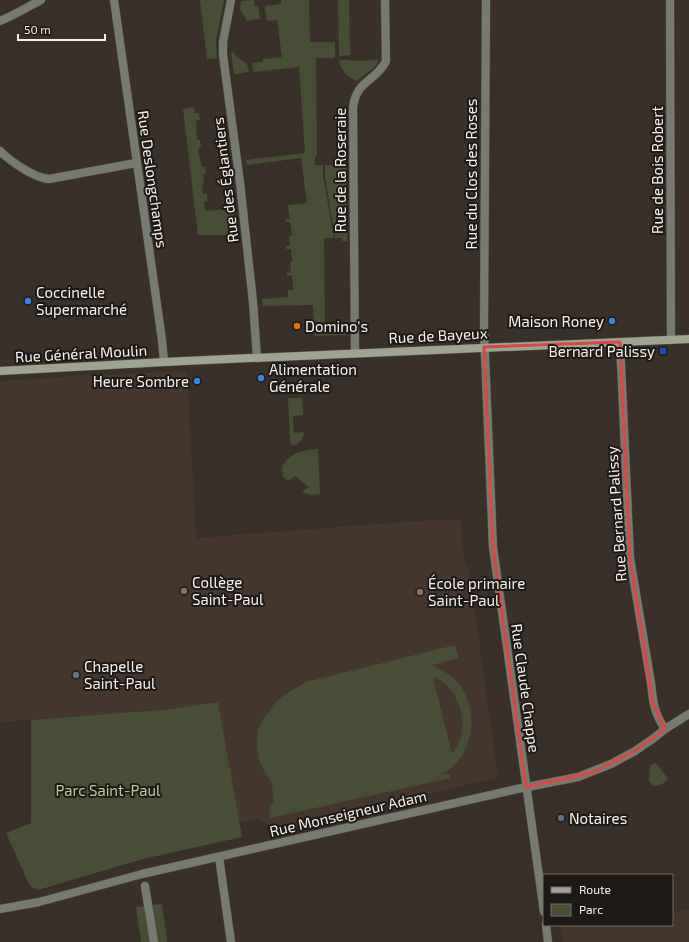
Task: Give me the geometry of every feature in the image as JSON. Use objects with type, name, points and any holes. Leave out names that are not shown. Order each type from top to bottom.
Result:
[{"type":"main road","name":"Rue de Bayeux","points":[[164,362],[689,339]]},
{"type":"main road","name":"Rue Général Moulin","points":[[0,371],[164,362]]},
{"type":"street","points":[[0,21],[41,0]]},
{"type":"street","name":"Rue Deslongchamps","points":[[114,0],[164,362]]},
{"type":"street","name":"Rue des Églantiers","points":[[231,0],[223,42],[223,55],[243,213],[255,322],[257,358]]},
{"type":"street","name":"Rue de la Roseraie","points":[[355,353],[353,107],[354,97],[358,90],[383,68],[386,61],[385,0]]},
{"type":"street","name":"Rue du Clos des Roses","points":[[484,347],[486,0]]},
{"type":"street","name":"Rue de Bois Robert","points":[[670,0],[671,340]]},
{"type":"street","points":[[0,151],[6,157],[27,170],[42,178],[49,179],[136,163]]},
{"type":"street","name":"Rue Bernard Palissy","points":[[620,342],[630,558],[653,703],[658,718],[665,728]]},
{"type":"street","name":"Rue Claude Chappe","points":[[484,347],[493,547],[543,905]]},
{"type":"street","name":"Rue Monseigneur Adam","points":[[0,909],[39,902],[142,874],[526,787],[578,777],[594,772],[635,751],[654,738],[665,728],[689,714]]},
{"type":"street","points":[[219,857],[231,942]]},
{"type":"street","points":[[145,886],[154,942]]},
{"type":"street","points":[[546,926],[548,942]]},
{"type":"highlighted area","points":[[620,342],[630,558],[653,703],[665,729],[635,751],[594,772],[526,787],[493,547],[484,347]]},
{"type":"shaded area","name":"Collège Saint-Paul","points":[[187,371],[196,538],[460,519],[462,524],[462,544],[466,567],[469,567],[498,778],[274,828],[258,819],[239,823],[218,702],[172,709],[0,722],[0,381],[105,374]]},
{"type":"shaded area","points":[[689,910],[689,942],[563,942],[560,926],[673,926],[673,913]]},
{"type":"green space","points":[[200,0],[224,0],[216,40],[217,58],[207,59]]},
{"type":"green space","points":[[254,0],[255,7],[258,6],[260,19],[247,21],[240,9],[241,1]]},
{"type":"green space","points":[[281,0],[309,0],[310,42],[335,42],[335,58],[316,58],[317,155],[315,156],[315,165],[323,165],[323,176],[334,238],[324,238],[325,328],[348,328],[348,334],[346,335],[315,336],[313,305],[263,306],[262,299],[288,297],[288,290],[293,290],[292,275],[287,276],[287,273],[291,272],[290,262],[292,262],[291,249],[286,249],[286,246],[290,246],[289,236],[292,235],[290,222],[286,222],[286,219],[290,219],[288,205],[307,203],[301,158],[247,165],[246,160],[305,153],[299,67],[253,71],[252,63],[263,62],[263,59],[282,57],[277,20],[267,21],[265,6],[281,4]]},
{"type":"green space","points":[[338,0],[349,0],[350,55],[339,56]]},
{"type":"green space","points":[[231,52],[247,64],[249,72],[234,74]]},
{"type":"green space","points":[[339,60],[378,60],[376,66],[356,81],[344,72]]},
{"type":"green space","points":[[194,107],[195,113],[199,113],[200,120],[196,120],[197,140],[200,140],[201,147],[198,148],[199,158],[202,167],[205,167],[206,174],[203,174],[204,185],[202,185],[203,194],[207,194],[207,201],[204,202],[205,211],[228,209],[227,199],[231,198],[236,235],[198,235],[183,109]]},
{"type":"green space","points":[[341,162],[346,162],[347,241],[342,241],[342,238],[335,238],[325,176],[325,165],[341,166]]},
{"type":"green space","points":[[288,398],[302,398],[303,415],[293,416],[294,433],[304,432],[299,443],[292,446],[290,441]]},
{"type":"green space","points":[[318,449],[320,494],[311,495],[302,492],[309,487],[295,476],[288,481],[283,477],[282,468],[288,459],[297,453]]},
{"type":"green space","points":[[455,645],[459,658],[432,665],[457,681],[469,703],[471,713],[470,734],[463,754],[453,766],[440,775],[449,774],[450,778],[270,818],[269,806],[274,803],[272,784],[260,763],[257,745],[258,730],[274,704],[284,695],[306,682]],"holes":[[[433,677],[440,680],[452,691],[462,715],[461,734],[456,749],[452,754]]]},
{"type":"green space","name":"Parc Saint-Paul","points":[[218,702],[242,837],[143,859],[38,890],[30,886],[6,833],[31,823],[31,720],[172,709]]},
{"type":"green space","points":[[654,763],[657,764],[668,779],[657,786],[653,786],[649,781],[650,766]]},
{"type":"green space","points":[[162,904],[167,942],[155,942],[150,905]]},
{"type":"green space","points":[[145,906],[150,942],[141,942],[136,907]]},
{"type":"place","name":"Coccinelle Supermarché","points":[[28,301]]},
{"type":"place","name":"Maison Roney","points":[[612,321]]},
{"type":"place","name":"Domino's","points":[[297,326]]},
{"type":"place","name":"Bernard Palissy","points":[[663,351]]},
{"type":"place","name":"Alimentation Générale","points":[[261,378]]},
{"type":"place","name":"Heure Sombre","points":[[197,381]]},
{"type":"place","name":"Collège Saint-Paul","points":[[184,591]]},
{"type":"place","name":"École primaire Saint-Paul","points":[[420,592]]},
{"type":"place","name":"Chapelle Saint-Paul","points":[[76,675]]},
{"type":"place","name":"Notaires","points":[[561,818]]}]
